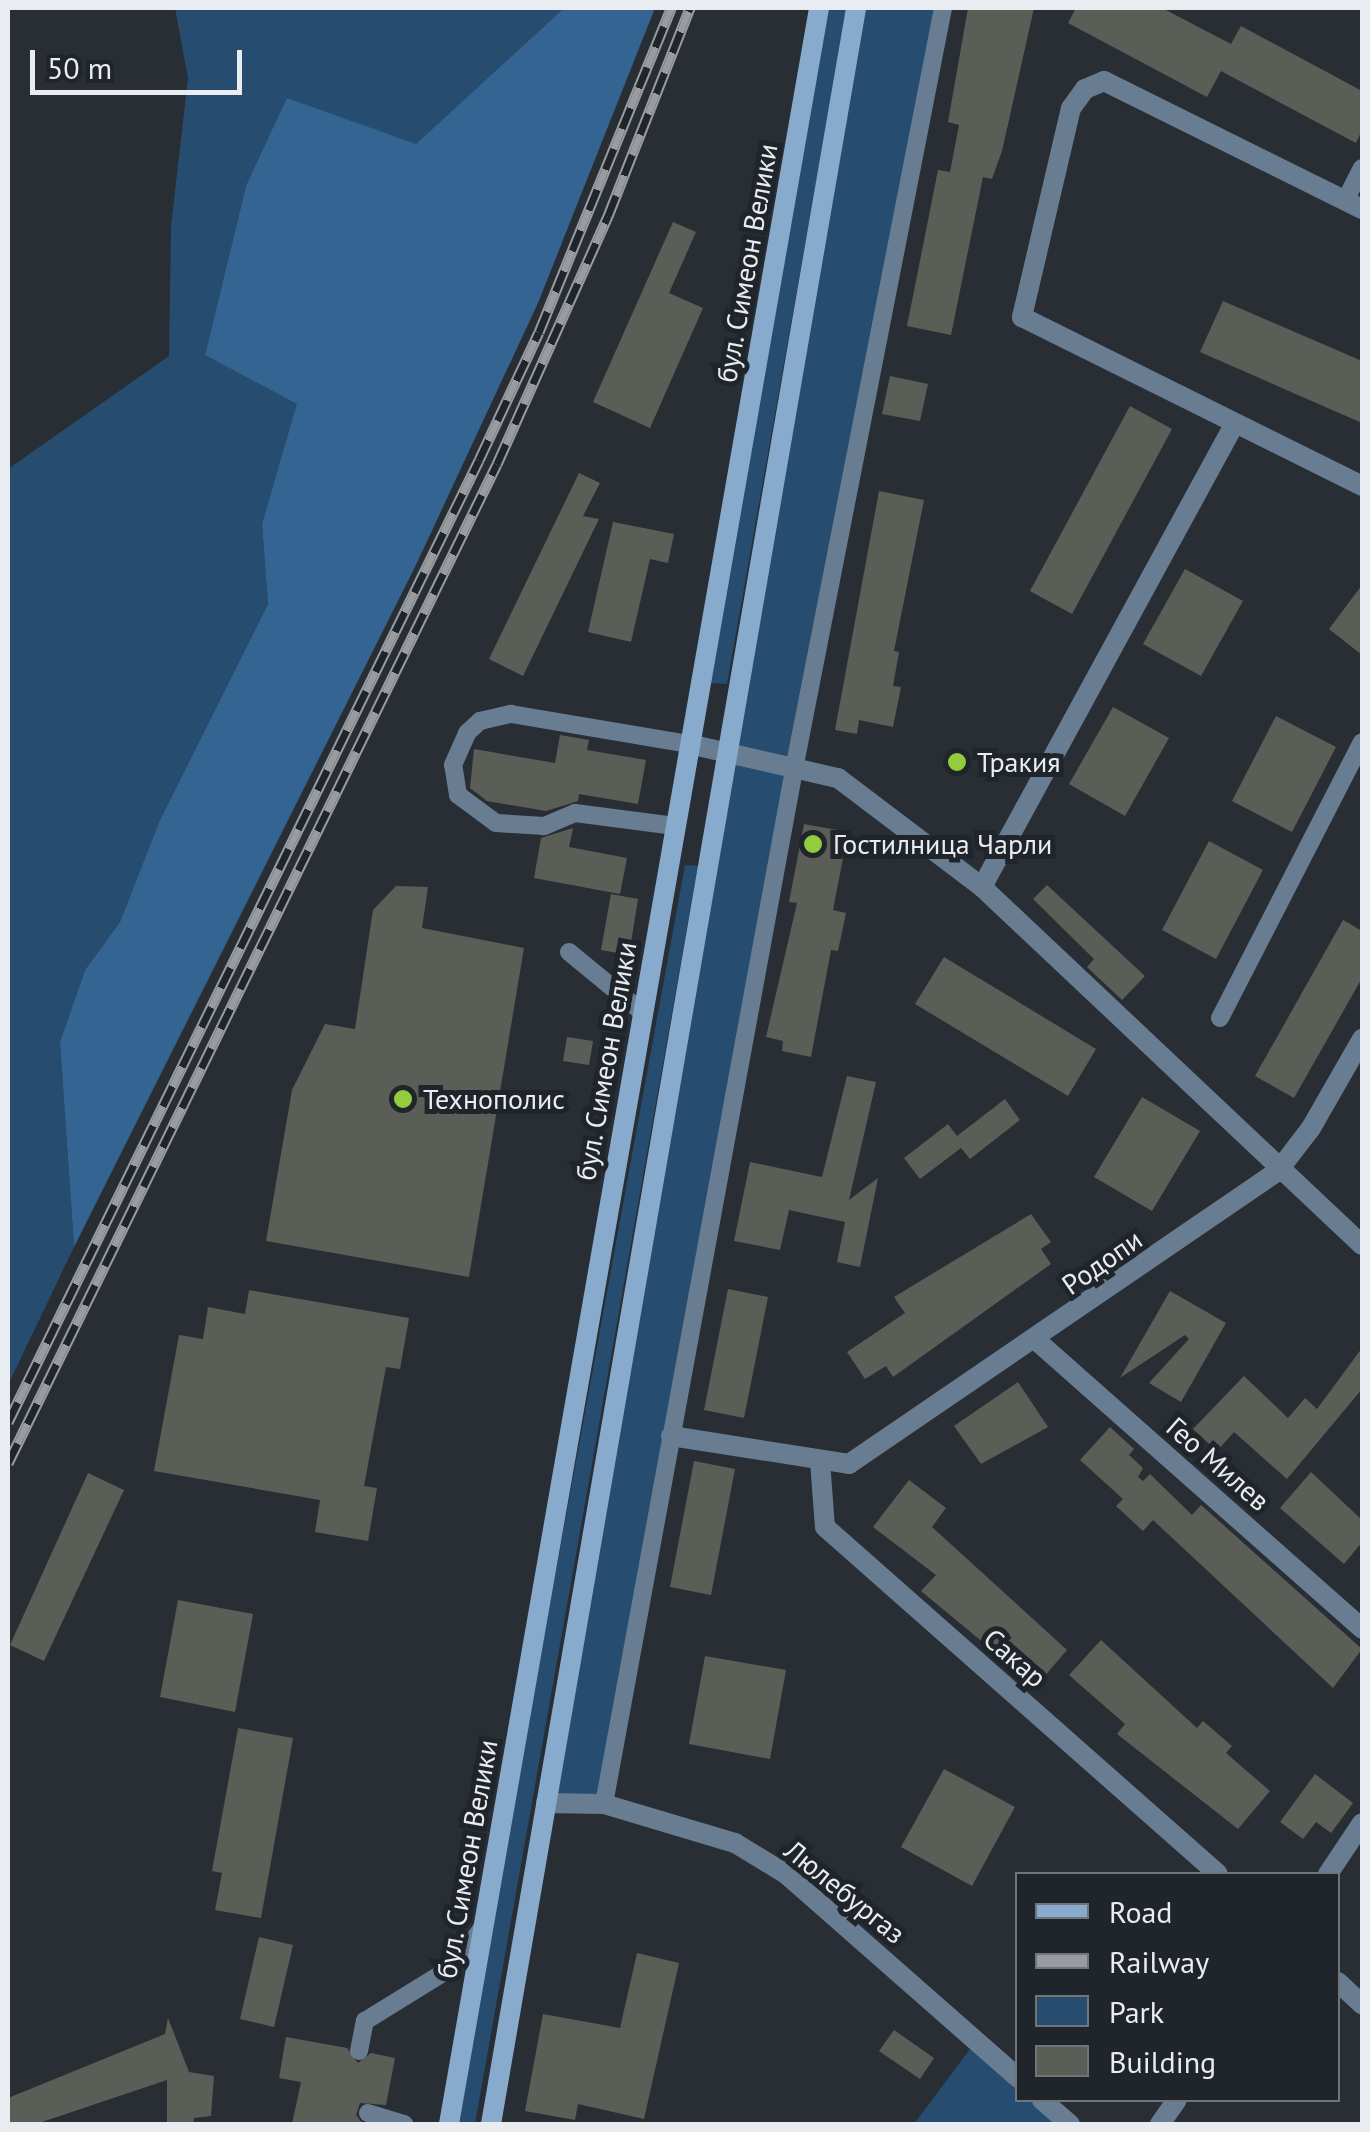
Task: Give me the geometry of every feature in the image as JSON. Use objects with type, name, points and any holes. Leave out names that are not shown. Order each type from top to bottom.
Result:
[{"type":"main road","name":"бул. Симеон Велики","points":[[449,2124],[819,8]]},
{"type":"main road","points":[[491,2124],[856,8]]},
{"type":"street","points":[[1354,205],[1104,80],[1084,88],[1071,108],[1022,317],[1362,486]]},
{"type":"street","points":[[982,887],[1235,423]]},
{"type":"street","points":[[689,744],[795,764],[838,778],[982,887],[1278,1171],[1362,1244]]},
{"type":"street","name":"Родопи","points":[[671,1436],[850,1464],[1037,1341],[1278,1171],[1312,1128],[1362,1039]]},
{"type":"street","name":"Гео Милев","points":[[1037,1341],[1362,1629]]},
{"type":"street","name":"Сакар","points":[[820,1460],[825,1527],[1216,1872]]},
{"type":"street","name":"Люлебургаз","points":[[546,1803],[604,1804],[735,1842],[786,1874],[1015,2075]]},
{"type":"street","points":[[1329,1872],[1362,1824]]},
{"type":"street","points":[[1340,1984],[1362,2004]]},
{"type":"street","points":[[1044,2102],[1070,2124]]},
{"type":"street","points":[[1160,2124],[1176,2102]]},
{"type":"lane","points":[[604,1804],[795,764],[942,8]]},
{"type":"lane","points":[[1354,205],[1362,168]]},
{"type":"lane","points":[[674,826],[576,813],[544,826],[496,822],[458,795],[453,765],[467,732],[480,721],[511,714],[689,744]]},
{"type":"lane","points":[[1220,1018],[1362,742]]},
{"type":"lane","points":[[568,952],[642,1012]]},
{"type":"lane","points":[[359,2051],[365,2022],[454,1966],[483,1927]]},
{"type":"lane","points":[[368,2113],[404,2124]]},
{"type":"green space","points":[[175,8],[564,8],[416,144],[246,186],[205,355],[298,404],[262,524],[268,604],[159,822],[120,922],[85,970],[60,1042],[74,1247],[8,1385],[8,469],[169,356],[171,226],[188,78]]},
{"type":"green space","points":[[829,8],[847,8],[727,684],[710,683]]},
{"type":"green space","points":[[856,8],[943,8],[604,1804],[546,1803]]},
{"type":"green space","points":[[685,865],[698,866],[475,2124],[455,2124]]},
{"type":"green space","points":[[976,2041],[1015,2076],[1015,2102],[1044,2102],[1070,2124],[914,2124]]},
{"type":"shaded area","points":[[564,8],[655,8],[538,303],[415,567],[74,1247],[60,1042],[85,970],[120,922],[159,822],[268,604],[262,524],[297,404],[205,355],[246,186],[287,98],[416,144]]},
{"type":"building","points":[[968,8],[1034,8],[1002,151],[992,179],[983,177],[951,335],[907,326],[938,170],[950,172],[959,125],[948,122]]},
{"type":"building","points":[[1076,8],[1162,8],[1231,44],[1241,26],[1362,91],[1362,130],[1356,143],[1221,71],[1207,97],[1068,23]]},
{"type":"building","points":[[673,222],[696,232],[669,293],[703,308],[650,428],[593,402]]},
{"type":"building","points":[[1223,301],[1362,361],[1362,423],[1200,352]]},
{"type":"building","points":[[890,376],[928,384],[920,421],[882,414]]},
{"type":"building","points":[[1130,406],[1172,429],[1072,614],[1030,591]]},
{"type":"building","points":[[579,473],[600,483],[583,516],[599,519],[523,676],[489,659]]},
{"type":"building","points":[[879,491],[924,500],[894,651],[899,652],[893,686],[901,687],[893,727],[859,720],[857,734],[835,730]]},
{"type":"building","points":[[613,522],[674,534],[668,563],[650,559],[631,642],[588,632]]},
{"type":"building","points":[[1185,569],[1243,601],[1201,676],[1143,644]]},
{"type":"building","points":[[1362,585],[1362,655],[1329,629]]},
{"type":"building","points":[[1113,707],[1169,738],[1125,816],[1069,784]]},
{"type":"building","points":[[1276,716],[1336,747],[1292,832],[1232,801]]},
{"type":"building","points":[[560,735],[589,740],[587,750],[646,760],[638,804],[579,794],[578,801],[546,811],[487,801],[470,788],[474,749],[555,763]]},
{"type":"building","points":[[804,824],[848,832],[833,910],[846,913],[838,951],[831,950],[811,1057],[782,1051],[783,1041],[766,1037],[797,903],[789,902]]},
{"type":"building","points":[[573,828],[569,847],[627,858],[620,894],[534,878],[541,838]]},
{"type":"building","points":[[1209,841],[1263,870],[1216,959],[1162,930]]},
{"type":"building","points":[[1047,885],[1145,976],[1122,1000],[1087,967],[1094,959],[1033,899]]},
{"type":"building","points":[[396,886],[428,887],[422,928],[524,948],[469,1277],[266,1241],[292,1090],[325,1024],[355,1029],[373,910]]},
{"type":"building","points":[[611,894],[638,899],[629,955],[601,950]]},
{"type":"building","points":[[1343,920],[1362,931],[1362,978],[1294,1098],[1255,1076]]},
{"type":"building","points":[[944,957],[1096,1049],[1068,1096],[915,1004]]},
{"type":"building","points":[[567,1037],[593,1041],[589,1065],[563,1061]]},
{"type":"building","points":[[847,1076],[876,1082],[849,1200],[878,1178],[860,1267],[837,1262],[845,1222],[789,1210],[780,1250],[734,1241],[750,1162],[822,1177]]},
{"type":"building","points":[[1142,1097],[1200,1131],[1152,1211],[1094,1177]]},
{"type":"building","points":[[1005,1099],[1020,1120],[970,1159],[961,1148],[920,1179],[904,1158],[948,1124],[957,1136]]},
{"type":"building","points":[[1031,1214],[1051,1242],[1041,1249],[1051,1264],[893,1377],[886,1366],[865,1379],[847,1352],[905,1313],[894,1297]]},
{"type":"building","points":[[728,1289],[768,1297],[744,1418],[704,1410]]},
{"type":"building","points":[[249,1290],[409,1318],[400,1369],[386,1367],[364,1486],[377,1488],[368,1541],[315,1532],[320,1500],[154,1471],[179,1335],[203,1339],[208,1307],[245,1314]]},
{"type":"building","points":[[1170,1291],[1226,1323],[1181,1402],[1149,1383],[1189,1339],[1185,1335],[1120,1378]]},
{"type":"building","points":[[1362,1348],[1362,1389],[1287,1479],[1234,1432],[1217,1451],[1193,1429],[1244,1376],[1288,1418],[1305,1398],[1317,1409]]},
{"type":"building","points":[[1018,1382],[1048,1427],[981,1464],[954,1426]]},
{"type":"building","points":[[1110,1427],[1134,1449],[1129,1455],[1143,1468],[1138,1477],[1143,1481],[1150,1474],[1192,1515],[1201,1505],[1362,1649],[1333,1688],[1153,1520],[1143,1531],[1116,1506],[1123,1499],[1080,1460]]},
{"type":"building","points":[[694,1461],[735,1469],[711,1595],[670,1587]]},
{"type":"building","points":[[1311,1472],[1362,1520],[1362,1542],[1344,1564],[1280,1508]]},
{"type":"building","points":[[88,1473],[124,1490],[44,1661],[10,1645]]},
{"type":"building","points":[[909,1480],[946,1508],[932,1527],[1067,1650],[1036,1686],[921,1591],[936,1575],[873,1527]]},
{"type":"building","points":[[178,1600],[253,1614],[235,1712],[160,1697]]},
{"type":"building","points":[[1101,1640],[1197,1728],[1203,1721],[1232,1746],[1226,1753],[1270,1791],[1238,1829],[1117,1734],[1125,1724],[1069,1675]]},
{"type":"building","points":[[705,1656],[786,1670],[770,1759],[689,1744]]},
{"type":"building","points":[[238,1728],[293,1738],[261,1918],[215,1910],[222,1873],[212,1871]]},
{"type":"building","points":[[944,1769],[1015,1807],[972,1886],[901,1847]]},
{"type":"building","points":[[1315,1774],[1353,1803],[1331,1833],[1316,1822],[1303,1839],[1280,1822]]},
{"type":"building","points":[[259,1937],[293,1945],[274,2027],[240,2019]]},
{"type":"building","points":[[637,1953],[679,1963],[644,2119],[578,2104],[575,2120],[525,2111],[543,2014],[620,2028]]},
{"type":"building","points":[[168,2018],[189,2072],[214,2076],[211,2116],[194,2118],[193,2124],[167,2124],[167,2080],[36,2124],[8,2124],[8,2098],[165,2034]]},
{"type":"building","points":[[894,2030],[934,2058],[920,2079],[879,2051]]},
{"type":"building","points":[[286,2037],[347,2048],[358,2063],[371,2053],[395,2058],[386,2105],[360,2103],[356,2115],[363,2124],[292,2124],[301,2082],[279,2078]]},
{"type":"railway","points":[[8,1422],[479,460],[539,332],[671,8]]},
{"type":"railway","points":[[8,1463],[497,464],[608,216],[690,8]]},
{"type":"place","name":"Тракия","points":[[957,762]]},
{"type":"place","name":"Гостилница Чарли","points":[[813,844]]},
{"type":"place","name":"Технополис","points":[[403,1099]]}]
